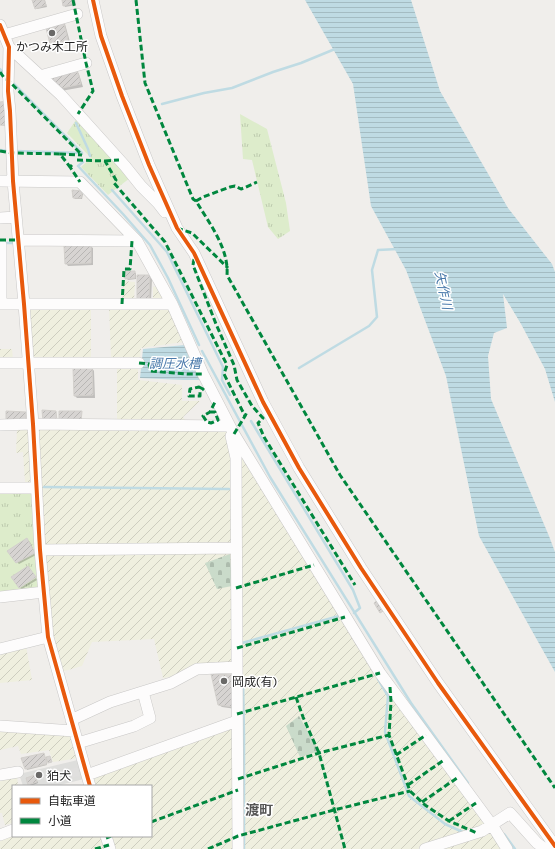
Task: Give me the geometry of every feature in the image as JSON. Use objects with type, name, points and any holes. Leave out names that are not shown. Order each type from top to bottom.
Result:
[{"type":"street","points":[[93,0],[102,36],[122,96],[174,223]]},
{"type":"street","points":[[77,14],[2,30],[9,48],[61,95],[125,166],[140,186],[158,202],[174,223],[194,253],[261,399],[299,468],[361,568],[438,683],[555,846]]},
{"type":"street","points":[[9,48],[4,90],[10,112],[13,181],[24,304],[40,550],[48,637],[88,781],[237,721]]},
{"type":"street","points":[[40,76],[86,63]]},
{"type":"street","points":[[0,181],[80,182],[137,241],[172,304],[203,374],[229,426],[380,673],[492,825],[507,849]]},
{"type":"street","points":[[0,218],[16,217]]},
{"type":"street","points":[[18,240],[137,241]]},
{"type":"street","points":[[1,245],[0,304],[172,304]]},
{"type":"street","points":[[0,363],[139,363]]},
{"type":"street","points":[[0,425],[229,426]]},
{"type":"street","points":[[229,426],[236,458],[238,849]]},
{"type":"street","points":[[0,488],[36,488]]},
{"type":"street","points":[[40,550],[236,548]]},
{"type":"street","points":[[0,597],[44,592]]},
{"type":"street","points":[[0,649],[48,637]]},
{"type":"street","points":[[71,720],[110,702],[171,683],[197,669],[237,667]]},
{"type":"street","points":[[78,743],[134,726],[150,718],[143,692]]},
{"type":"street","points":[[0,726],[74,731]]},
{"type":"street","points":[[0,775],[18,772]]},
{"type":"street","points":[[429,848],[482,831],[510,813],[537,844],[545,849]]},
{"type":"street","points":[[0,834],[12,830]]},
{"type":"street","points":[[106,837],[110,849]]},
{"type":"shaded area","points":[[82,759],[88,778],[60,785],[23,785],[19,774]]},
{"type":"shaded area","points":[[77,767],[80,776],[69,778],[66,771]]},
{"type":"green space","points":[[240,114],[267,129],[286,203],[290,231],[278,239],[268,227],[252,160],[243,159]]},
{"type":"green space","points":[[78,117],[130,178],[108,195],[81,167],[91,158],[67,133]]},
{"type":"green space","points":[[123,281],[135,282],[134,301],[122,301]]},
{"type":"green space","points":[[158,286],[168,301],[153,301],[153,287]]},
{"type":"green space","points":[[170,306],[183,342],[141,348],[140,359],[111,357],[109,307]]},
{"type":"green space","points":[[28,308],[91,308],[91,357],[32,359]]},
{"type":"green space","points":[[0,349],[12,349],[13,360],[0,360]]},
{"type":"green space","points":[[117,368],[138,368],[138,380],[182,385],[182,401],[200,401],[183,417],[188,423],[117,421]]},
{"type":"green space","points":[[36,427],[227,428],[305,558],[504,849],[0,849],[0,837],[12,833],[12,837],[152,837],[152,785],[95,785],[92,777],[242,721],[241,666],[163,678],[154,639],[92,642],[82,666],[61,672],[51,637]]},
{"type":"green space","points":[[17,429],[30,429],[33,482],[25,482],[23,452],[16,453]]},
{"type":"green space","points":[[0,491],[33,492],[39,588],[0,596]]},
{"type":"green space","points":[[230,554],[232,586],[217,589],[205,563]]},
{"type":"green space","points":[[26,646],[32,680],[0,683],[0,653]]},
{"type":"green space","points":[[299,716],[319,751],[300,757],[286,726]]},
{"type":"green space","points":[[0,731],[71,735],[79,758],[53,762],[49,750],[21,754],[18,746],[0,750]]},
{"type":"green space","points":[[17,775],[18,785],[12,785],[12,823],[5,825],[2,813],[0,813],[0,779]]},
{"type":"water","name":"矢作川","points":[[305,0],[411,0],[440,91],[508,208],[552,264],[555,272],[555,402],[545,369],[503,294],[507,328],[494,333],[488,356],[491,399],[555,552],[555,672],[479,536],[446,376],[406,270],[371,206],[353,84]]},
{"type":"water","name":"調圧水槽","points":[[185,345],[204,380],[140,378],[143,349]]},
{"type":"building","points":[[32,0],[44,0],[46,5],[35,9]]},
{"type":"building","points":[[62,0],[74,0],[75,3],[63,6]]},
{"type":"building","points":[[63,20],[68,40],[50,44],[45,24]]},
{"type":"building","points":[[77,70],[81,84],[58,89],[52,78]]},
{"type":"building","points":[[7,101],[8,126],[0,125],[0,102]]},
{"type":"building","points":[[72,190],[82,191],[81,198],[73,198]]},
{"type":"building","points":[[91,245],[91,263],[65,264],[64,246]]},
{"type":"building","points":[[125,271],[135,271],[135,278],[125,279]]},
{"type":"building","points":[[137,275],[150,275],[149,299],[137,299]]},
{"type":"building","points":[[92,367],[93,395],[74,396],[73,368]]},
{"type":"building","points":[[42,410],[56,411],[57,421],[43,422]]},
{"type":"building","points":[[6,411],[26,412],[26,422],[6,422]]},
{"type":"building","points":[[59,411],[82,411],[81,422],[59,421]]},
{"type":"building","points":[[27,538],[35,553],[16,563],[7,551]]},
{"type":"building","points":[[28,566],[36,577],[19,588],[11,577]]},
{"type":"building","points":[[379,599],[385,610],[380,613],[374,603]]},
{"type":"building","points":[[211,674],[234,675],[234,707],[218,705]]},
{"type":"building","points":[[44,753],[47,764],[25,769],[21,758]]},
{"type":"building","points":[[50,756],[52,762],[48,763],[46,757]]},
{"type":"building","points":[[35,775],[37,782],[28,785],[26,778]]},
{"type":"waterway","points":[[162,104],[204,93],[232,88],[335,49]]},
{"type":"waterway","points":[[0,69],[5,75]]},
{"type":"waterway","points":[[12,82],[82,153]]},
{"type":"waterway","points":[[76,123],[90,156]]},
{"type":"waterway","points":[[0,150],[9,151]]},
{"type":"waterway","points":[[15,151],[82,153]]},
{"type":"waterway","points":[[83,162],[78,166],[150,245],[168,278],[199,345]]},
{"type":"waterway","points":[[112,190],[167,252],[223,367],[222,380],[230,395]]},
{"type":"waterway","points":[[4,243],[15,243]]},
{"type":"waterway","points":[[299,368],[369,326],[377,317],[372,270],[378,250],[398,249]]},
{"type":"waterway","points":[[202,351],[270,477],[411,703],[468,783]]},
{"type":"waterway","points":[[251,421],[353,590],[360,608],[354,613]]},
{"type":"waterway","points":[[44,487],[229,489]]},
{"type":"waterway","points":[[242,643],[339,616]]},
{"type":"waterway","points":[[243,677],[244,849]]},
{"type":"waterway","points":[[378,679],[388,696],[385,732],[409,796],[445,824],[465,833]]},
{"type":"waterway","points":[[504,834],[515,849]]},
{"type":"marked path","points":[[73,0],[93,91],[78,114]]},
{"type":"marked path","points":[[136,0],[145,83],[193,199],[196,201],[217,236],[225,255],[227,275],[340,475],[555,788]]},
{"type":"marked path","points":[[0,72],[5,79],[8,80],[82,155]]},
{"type":"marked path","points":[[0,151],[12,153],[60,154],[70,167]]},
{"type":"marked path","points":[[60,154],[82,155]]},
{"type":"marked path","points":[[77,160],[105,161],[116,180],[114,183],[165,242],[227,365],[224,374],[245,416]]},
{"type":"marked path","points":[[105,161],[119,160]]},
{"type":"marked path","points":[[72,165],[70,167],[80,182]]},
{"type":"marked path","points":[[196,201],[230,187],[235,186],[241,189],[257,182]]},
{"type":"marked path","points":[[177,228],[192,233],[228,268]]},
{"type":"marked path","points":[[0,240],[18,240]]},
{"type":"marked path","points":[[122,304],[124,269],[130,269],[132,241]]},
{"type":"marked path","points":[[194,259],[193,265],[234,365],[237,380],[252,406],[263,418],[258,423],[264,437],[355,585]]},
{"type":"marked path","points":[[139,363],[149,364],[150,371],[203,374]]},
{"type":"marked path","points":[[199,387],[203,389],[200,392],[200,396],[189,396],[190,389],[199,387]]},
{"type":"marked path","points":[[210,412],[215,412],[218,420],[211,423],[207,422],[203,416],[210,412],[216,400]]},
{"type":"marked path","points":[[234,434],[247,412]]},
{"type":"marked path","points":[[236,588],[314,565]]},
{"type":"marked path","points":[[237,648],[345,617]]},
{"type":"marked path","points":[[237,714],[380,673]]},
{"type":"marked path","points":[[390,687],[391,702],[389,735],[410,791],[425,805],[449,821],[477,833]]},
{"type":"marked path","points":[[296,697],[319,753],[345,849]]},
{"type":"marked path","points":[[238,779],[319,753],[389,735]]},
{"type":"marked path","points":[[396,755],[426,735]]},
{"type":"marked path","points":[[408,785],[444,760]]},
{"type":"marked path","points":[[422,802],[457,778]]},
{"type":"marked path","points":[[152,822],[238,790]]},
{"type":"marked path","points":[[208,849],[238,836],[410,791]]},
{"type":"marked path","points":[[449,821],[476,803]]},
{"type":"marked path","points":[[95,849],[109,845]]},
{"type":"cycle path","points":[[93,0],[101,36],[122,96],[149,165],[177,228],[194,253],[263,402],[299,468],[361,568],[438,683],[555,846]]},
{"type":"cycle path","points":[[0,25],[9,47],[8,91],[13,181],[24,304],[40,550],[48,637],[90,785]]},
{"type":"place","name":"かつみ木工所","points":[[52,33]]},
{"type":"place","name":"岡成(有)","points":[[224,681]]},
{"type":"place","name":"狛犬","points":[[39,775]]},
{"type":"district","name":"渡町","points":[[259,809]]}]
